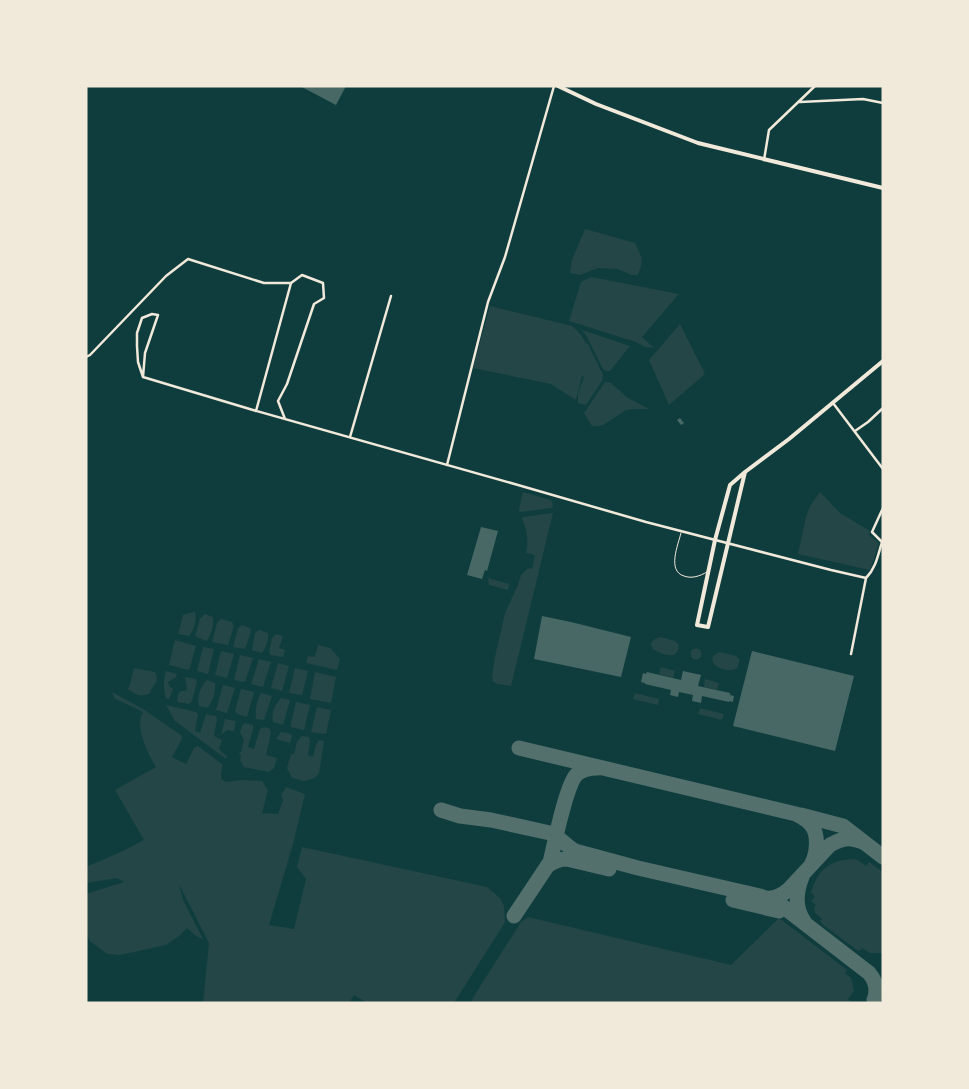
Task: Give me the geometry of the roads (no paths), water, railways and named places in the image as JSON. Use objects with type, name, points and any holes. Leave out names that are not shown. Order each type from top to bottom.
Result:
[{"type":"main road","points":[[558,86],[596,104],[698,144],[883,188]]},
{"type":"main road","points":[[745,472],[708,627],[697,624],[715,540],[730,485],[745,472],[789,439],[883,361]]},
{"type":"street","points":[[447,465],[488,302],[505,257],[554,86]]},
{"type":"street","points":[[764,160],[769,130],[815,86]]},
{"type":"street","points":[[799,102],[863,99],[883,104]]},
{"type":"street","points":[[88,355],[166,276],[188,259],[264,283],[291,283],[302,275],[323,283],[324,298],[314,304],[287,384],[278,401],[285,419]]},
{"type":"street","points":[[256,411],[291,283]]},
{"type":"street","points":[[350,437],[391,296]]},
{"type":"street","points":[[152,314],[158,315],[145,353],[144,377],[138,362],[137,333],[142,318],[152,314]]},
{"type":"street","points":[[144,377],[256,411],[681,532],[866,578]]},
{"type":"street","points":[[833,403],[883,468]]},
{"type":"street","points":[[855,431],[883,408]]},
{"type":"street","points":[[851,654],[866,578],[872,572],[882,542],[872,532],[883,508]]},
{"type":"lane","points":[[681,532],[675,560],[676,572],[683,576],[695,577],[708,572]]}]
